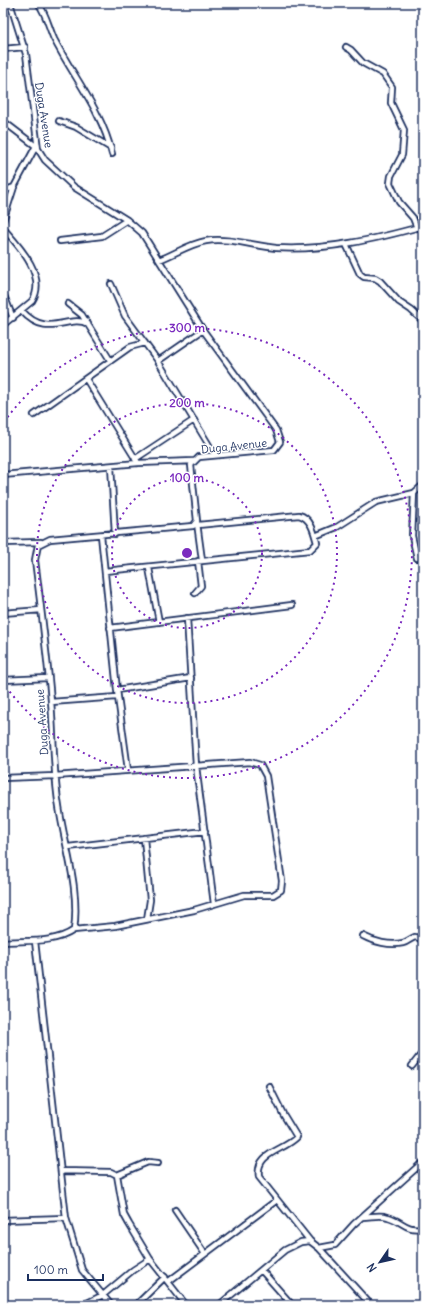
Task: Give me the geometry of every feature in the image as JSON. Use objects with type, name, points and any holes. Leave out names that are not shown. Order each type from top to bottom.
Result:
[{"type":"street","name":"Duga Avenue","points":[[10,3],[25,47],[37,147],[45,160],[74,187],[127,220],[142,233],[203,330],[276,430],[280,442],[274,450],[215,455],[199,458],[194,461],[192,466],[201,586],[195,593]]},
{"type":"street","points":[[38,3],[54,39],[75,76],[88,95],[108,135],[112,154]]},
{"type":"street","points":[[3,49],[25,47]]},
{"type":"street","points":[[346,48],[351,50],[363,63],[384,74],[392,87],[391,103],[404,130],[402,155],[391,176],[390,186],[399,202],[413,218],[417,228]]},
{"type":"street","points":[[3,121],[37,147],[14,187],[3,221]]},
{"type":"street","points":[[59,121],[76,127],[111,148]]},
{"type":"street","points":[[3,191],[14,187]]},
{"type":"street","points":[[60,241],[102,236],[127,220]]},
{"type":"street","points":[[159,260],[185,246],[207,241],[276,248],[346,244],[423,226]]},
{"type":"street","points":[[3,228],[26,258],[36,281],[36,296],[22,311],[3,324]]},
{"type":"street","points":[[346,244],[360,274],[364,277],[375,278],[380,281],[399,302],[423,321]]},
{"type":"street","points":[[111,284],[125,316],[158,361],[215,455]]},
{"type":"street","points":[[3,293],[13,318]]},
{"type":"street","points":[[68,304],[82,315],[110,360]]},
{"type":"street","points":[[22,311],[27,317],[46,326],[80,321],[88,324]]},
{"type":"street","points":[[158,361],[203,330]]},
{"type":"street","points":[[34,415],[130,347],[145,343]]},
{"type":"street","points":[[86,378],[137,461]]},
{"type":"street","points":[[137,461],[194,420]]},
{"type":"street","points":[[3,475],[111,466],[137,461],[194,461]]},
{"type":"street","points":[[111,466],[115,534]]},
{"type":"street","points":[[315,536],[337,527],[376,502],[414,493],[423,485]]},
{"type":"street","points":[[414,493],[412,536],[417,558]]},
{"type":"street","points":[[3,544],[43,542],[50,539],[187,527],[193,526],[197,523],[299,515],[306,516],[317,544],[310,550],[200,561],[149,568],[105,571]]},
{"type":"street","points":[[101,535],[117,697],[128,770]]},
{"type":"street","name":"Duga Avenue","points":[[43,542],[38,545],[35,560],[51,702],[55,776],[59,808],[68,847],[76,917],[74,930]]},
{"type":"street","points":[[149,568],[159,622]]},
{"type":"street","points":[[110,628],[292,605]]},
{"type":"street","points":[[3,612],[41,610]]},
{"type":"street","points":[[187,618],[196,766],[214,904]]},
{"type":"street","points":[[3,680],[48,678]]},
{"type":"street","points":[[117,690],[191,678]]},
{"type":"street","points":[[51,702],[117,697]]},
{"type":"street","points":[[3,778],[55,776],[250,762],[260,765],[266,776],[282,881],[281,890],[273,895],[244,896],[114,926],[74,930],[65,936],[3,942]]},
{"type":"street","points":[[68,847],[204,831]]},
{"type":"street","points":[[144,838],[150,900],[147,919]]},
{"type":"street","points":[[362,936],[372,941],[389,944],[403,943],[415,937],[419,938],[423,942]]},
{"type":"street","points":[[35,940],[48,1067],[62,1171],[66,1218],[82,1270],[92,1284],[111,1305]]},
{"type":"street","points":[[412,1066],[423,1052]]},
{"type":"street","points":[[269,1086],[283,1114],[297,1137],[292,1142],[276,1149],[265,1157],[258,1170],[262,1182],[310,1240],[371,1305]]},
{"type":"street","points":[[117,1175],[148,1162],[158,1163]]},
{"type":"street","points":[[319,1248],[335,1244],[362,1217],[423,1162]]},
{"type":"street","points":[[62,1171],[112,1172],[117,1175],[122,1196],[124,1215],[150,1259],[169,1281],[176,1293],[186,1305]]},
{"type":"street","points":[[169,1281],[276,1200]]},
{"type":"street","points":[[174,1210],[205,1254]]},
{"type":"street","points":[[362,1217],[386,1216],[407,1228],[423,1228]]},
{"type":"street","points":[[3,1220],[66,1218]]},
{"type":"street","points":[[219,1305],[262,1271],[285,1250],[310,1240]]},
{"type":"street","points":[[83,1305],[103,1295],[133,1270],[150,1259]]},
{"type":"street","points":[[262,1271],[292,1305]]},
{"type":"street","points":[[136,1305],[165,1277]]}]
